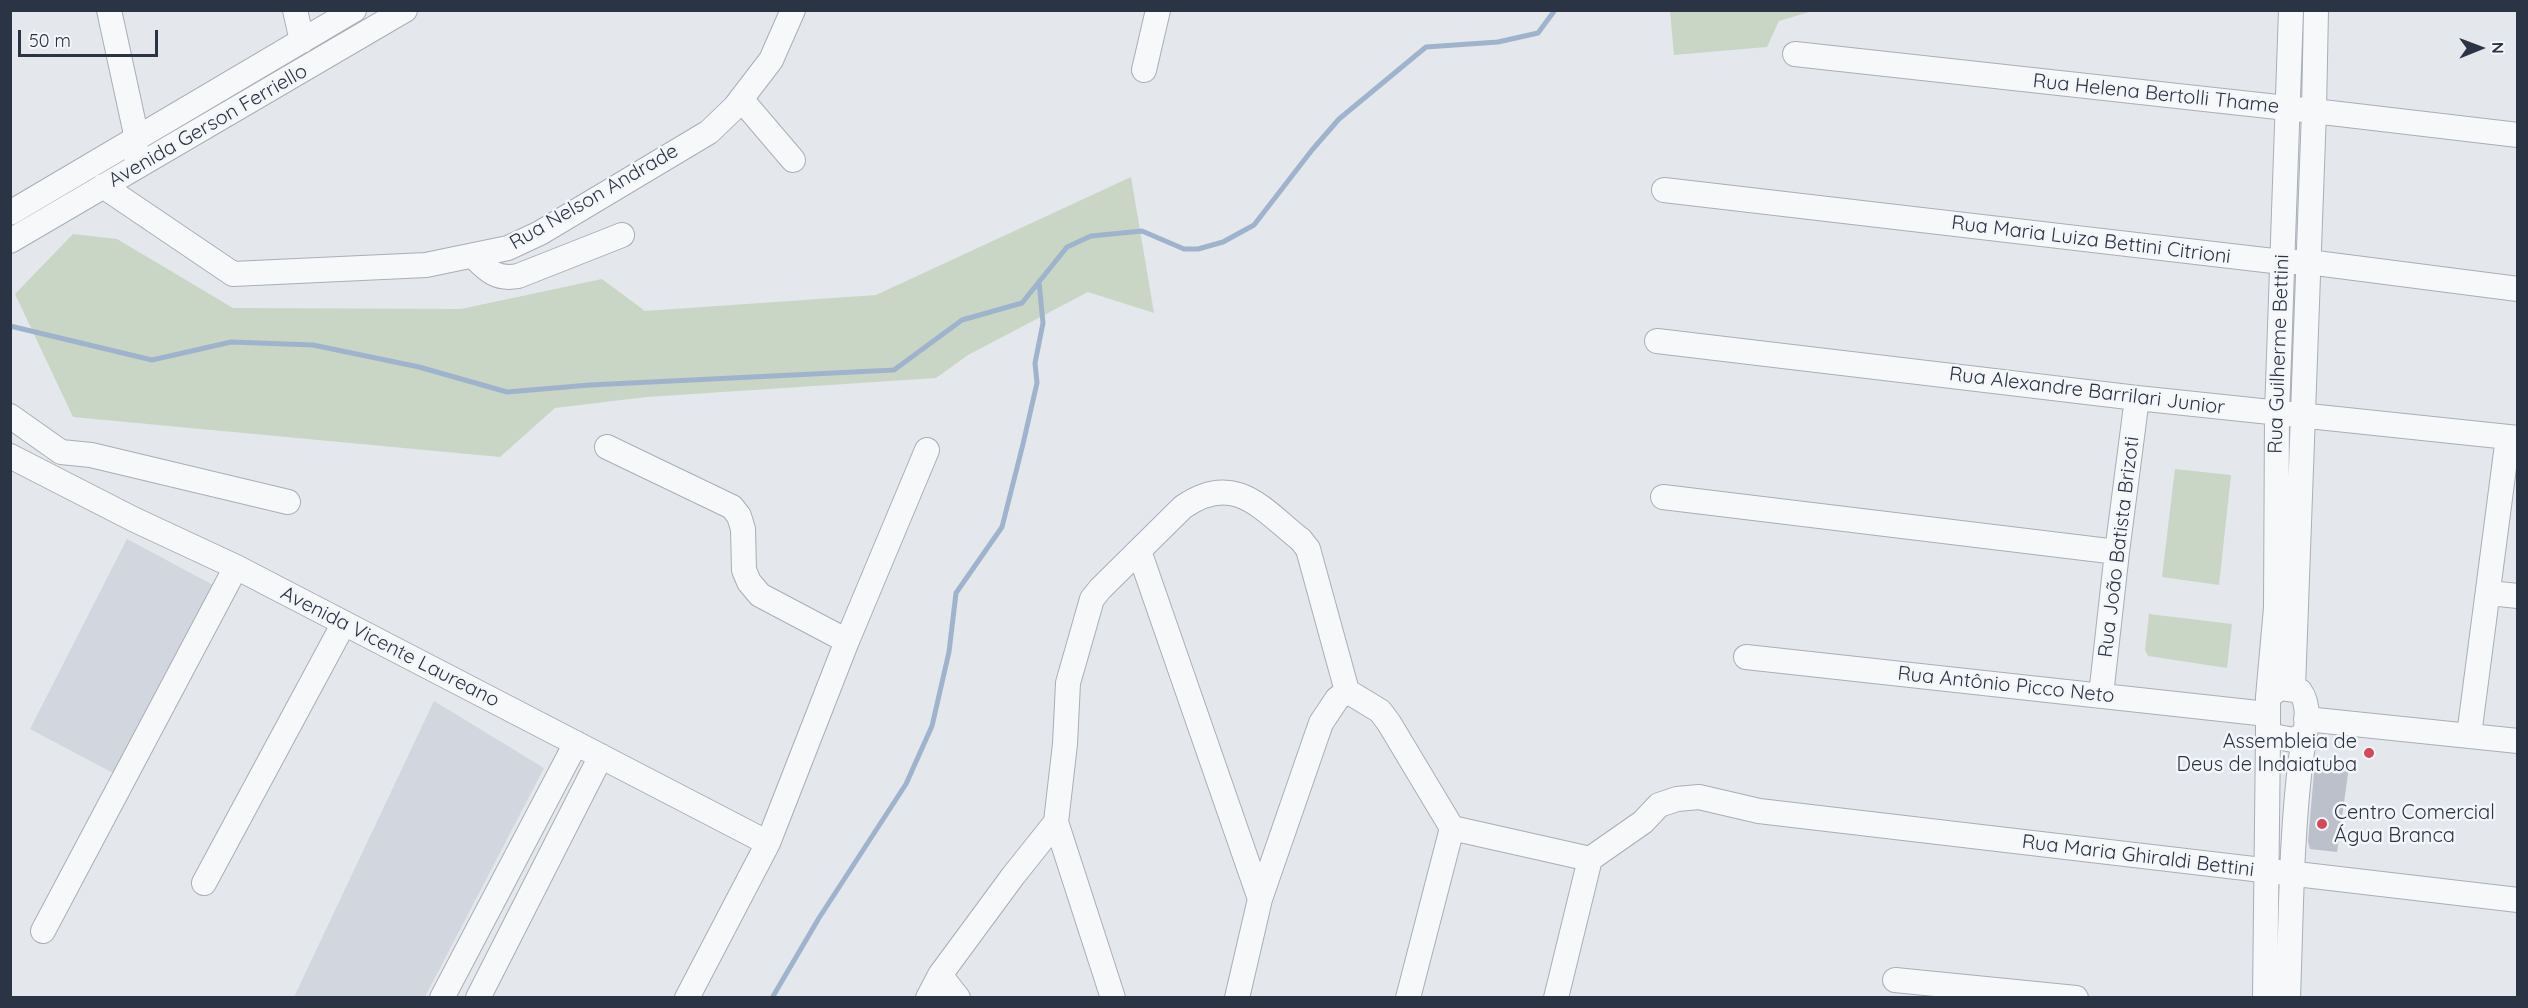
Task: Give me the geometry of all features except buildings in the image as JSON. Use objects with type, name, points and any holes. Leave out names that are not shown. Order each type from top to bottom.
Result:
[{"type":"street","points":[[109,10],[137,139],[131,171]]},
{"type":"street","points":[[295,10],[302,41]]},
{"type":"street","name":"Avenida Gerson Ferriello","points":[[10,213],[354,10]]},
{"type":"street","name":"Avenida Gerson Ferriello","points":[[10,241],[405,10]]},
{"type":"street","name":"Rua Nelson Andrade","points":[[103,186],[233,274],[426,265],[474,257],[508,248],[540,233],[709,132],[741,99],[771,60],[793,10]]},
{"type":"street","points":[[1144,70],[1158,10]]},
{"type":"street","name":"Rua Guilherme Bettini","points":[[2265,998],[2268,715],[2276,608],[2277,413],[2291,10]]},
{"type":"street","name":"Rua Guilherme Bettini","points":[[2293,688],[2316,10]]},
{"type":"street","name":"Rua Helena Bertolli Thame","points":[[1795,54],[2517,135]]},
{"type":"street","points":[[741,99],[793,160]]},
{"type":"street","name":"Rua Maria Luiza Bettini Citrioni","points":[[1664,190],[2282,262],[2308,262],[2517,289]]},
{"type":"street","points":[[474,257],[491,273],[512,278],[622,235]]},
{"type":"street","name":"Rua Alexandre Barrilari Junior","points":[[1657,341],[2137,398],[2513,438]]},
{"type":"street","name":"Rua João Batista Brizoti","points":[[2101,695],[2137,398]]},
{"type":"street","points":[[10,416],[62,452],[91,455],[288,502]]},
{"type":"street","points":[[2469,735],[2488,593],[2513,438]]},
{"type":"street","points":[[607,447],[732,507],[739,516],[743,529],[744,570],[749,582],[760,595],[846,641]]},
{"type":"street","points":[[687,998],[768,843],[846,641],[927,450]]},
{"type":"street","name":"Avenida Vicente Laureano","points":[[10,456],[133,519],[236,567],[768,843]]},
{"type":"street","points":[[1113,998],[1056,822],[1065,744],[1068,683],[1088,608],[1100,589],[1191,501],[1226,492],[1247,497],[1301,540],[1308,549],[1347,691],[1380,711],[1452,828],[1408,998]]},
{"type":"street","points":[[1663,497],[2117,552]]},
{"type":"street","points":[[1139,552],[1260,899]]},
{"type":"street","points":[[43,931],[236,567]]},
{"type":"street","points":[[2488,593],[2517,596]]},
{"type":"street","points":[[204,883],[344,623]]},
{"type":"street","name":"Rua Antônio Picco Neto","points":[[1746,657],[2268,715]]},
{"type":"street","points":[[2288,998],[2293,873],[2301,759],[2306,727],[2305,697],[2293,688],[2280,688],[2268,715],[2294,740],[2306,727]]},
{"type":"street","points":[[1237,998],[1260,899],[1321,723],[1337,699],[1347,691]]},
{"type":"street","points":[[2306,727],[2469,735],[2517,741]]},
{"type":"street","points":[[442,998],[576,743]]},
{"type":"street","points":[[478,998],[601,756]]},
{"type":"street","name":"Rua Maria Ghiraldi Bettini","points":[[1590,859],[1642,822],[1659,805],[1671,801],[1699,798],[1759,811],[2517,900]]},
{"type":"street","points":[[928,998],[940,975],[1056,822]]},
{"type":"street","points":[[1452,828],[1590,859],[1556,998]]},
{"type":"street","points":[[940,975],[958,998]]},
{"type":"street","points":[[1894,980],[2076,998]]},
{"type":"shaded area","points":[[127,539],[213,585],[115,774],[30,729]]},
{"type":"shaded area","points":[[434,701],[544,768],[425,997],[294,997]]},
{"type":"green space","points":[[1816,10],[1779,21],[1767,47],[1674,55],[1670,11]]},
{"type":"green space","points":[[1131,177],[1154,313],[1088,292],[968,355],[936,378],[647,397],[555,408],[500,457],[73,417],[15,294],[73,234],[117,239],[233,308],[461,309],[602,279],[645,311],[876,295]]},
{"type":"green space","points":[[2175,469],[2231,475],[2219,585],[2162,577]]},
{"type":"green space","points":[[2149,614],[2232,624],[2227,668],[2148,656],[2145,650]]},
{"type":"waterway","points":[[10,326],[152,360],[231,342],[313,345],[419,367],[507,392],[590,385],[894,370],[962,320],[1022,303],[1067,247],[1091,236],[1142,231],[1184,249],[1198,249],[1223,242],[1254,225],[1339,119],[1426,47],[1498,42],[1538,33],[1555,10]]},
{"type":"waterway","points":[[772,998],[819,918],[906,784],[932,726],[949,652],[956,593],[1002,527],[1023,444],[1037,383],[1035,363],[1043,323],[1039,282]]},
{"type":"place","name":"Assembleia de Deus de Indaiatuba","points":[[2369,753]]},
{"type":"place","name":"Centro Comercial Água Branca","points":[[2322,824]]}]
